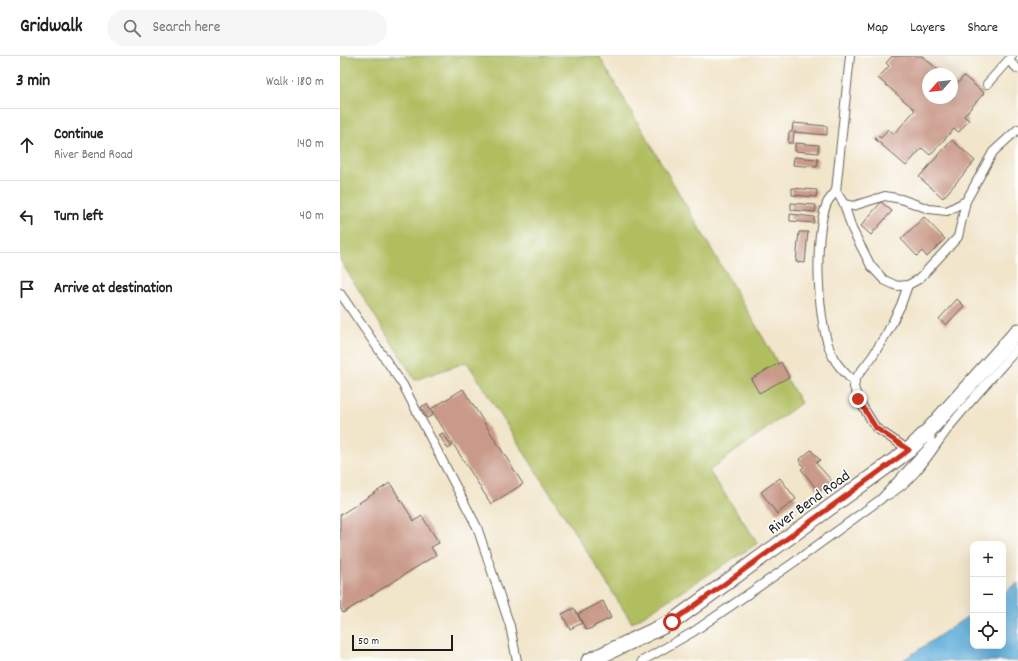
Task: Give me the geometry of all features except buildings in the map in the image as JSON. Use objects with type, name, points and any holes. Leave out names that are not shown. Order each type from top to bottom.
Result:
[{"type":"street","name":"River Bend Road","points":[[589,661],[672,622],[909,450],[930,429],[1018,331]]},
{"type":"lane","points":[[850,56],[836,191],[827,202],[822,216],[819,250],[819,287],[827,344],[833,358],[843,372],[855,383]]},
{"type":"lane","points":[[987,84],[1011,58],[1018,69]]},
{"type":"lane","points":[[836,191],[844,204],[852,229],[871,266],[884,280],[897,286],[908,285],[919,279],[958,237],[966,201],[993,152],[1018,129]]},
{"type":"lane","points":[[844,204],[853,206],[885,196],[901,199],[929,209],[947,211],[966,201]]},
{"type":"lane","points":[[908,285],[901,305],[888,331],[872,357],[855,379],[854,387],[858,399],[876,428],[909,450]]},
{"type":"lane","points":[[340,293],[403,385],[477,527],[510,626],[517,661]]},
{"type":"lane","points":[[642,661],[692,632],[793,564],[881,499],[897,490],[916,472],[950,426],[1018,348]]},
{"type":"lane","points":[[881,499],[931,445],[930,429]]},
{"type":"green space","points":[[340,56],[599,56],[801,403],[709,471],[758,543],[632,623],[467,362],[415,380],[340,260]]},
{"type":"water","points":[[1018,583],[1018,661],[902,661],[970,615],[970,649],[1006,649],[1006,591]]},
{"type":"route","points":[[672,622],[909,450],[876,428],[858,399]]}]
